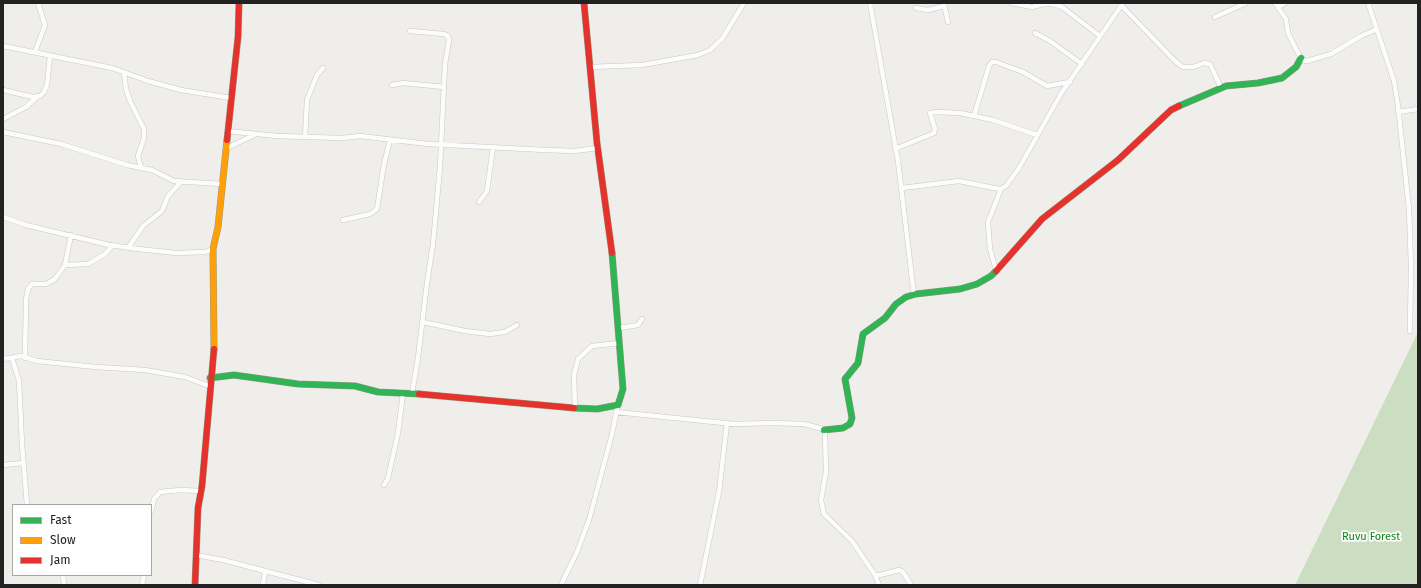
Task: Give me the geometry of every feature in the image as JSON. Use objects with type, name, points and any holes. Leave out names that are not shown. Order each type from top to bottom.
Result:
[{"type":"street","points":[[35,52],[45,25],[38,3]]},
{"type":"street","points":[[195,585],[198,508],[201,491],[214,343],[212,298],[213,249],[218,226],[238,37],[239,3]]},
{"type":"street","points":[[561,585],[575,557],[589,520],[623,389],[612,255],[598,148],[584,3]]},
{"type":"street","points":[[590,67],[642,65],[698,55],[710,50],[722,38],[744,3]]},
{"type":"street","points":[[870,3],[902,188],[914,295]]},
{"type":"street","points":[[1011,3],[1032,7],[1050,4],[1062,7],[1100,36]]},
{"type":"street","points":[[1215,17],[1246,3]]},
{"type":"street","points":[[1285,3],[1277,5],[1286,18],[1290,38],[1301,58],[1307,61],[1331,54],[1361,36],[1377,29]]},
{"type":"street","points":[[1368,3],[1394,81],[1398,112],[1409,209],[1411,266],[1410,331]]},
{"type":"street","points":[[916,8],[928,10],[944,4],[948,22]]},
{"type":"street","points":[[996,270],[990,249],[988,222],[1001,189],[1006,186],[1019,168],[1037,135],[1070,82],[1122,4],[1175,61],[1183,67],[1193,67],[1204,63],[1210,64],[1221,88]]},
{"type":"street","points":[[410,31],[448,36],[437,206],[423,322],[412,393]]},
{"type":"street","points":[[1035,33],[1050,41],[1082,64]]},
{"type":"street","points":[[3,46],[112,68],[182,90],[231,98]]},
{"type":"street","points":[[3,119],[26,107],[37,96],[44,92],[50,56]]},
{"type":"street","points":[[210,378],[234,375],[298,384],[355,386],[378,392],[412,393],[575,408],[617,409],[728,423],[804,424],[824,430],[843,428],[850,424],[852,418],[844,379],[858,363],[863,334],[885,318],[896,304],[906,297],[960,289],[977,284],[991,276],[1042,219],[1060,203],[1118,160],[1171,110],[1188,101],[1221,88],[1282,78],[1296,67],[1301,58]]},
{"type":"street","points":[[974,116],[989,66],[992,62],[996,62],[1023,72],[1047,86],[1070,82]]},
{"type":"street","points":[[305,137],[307,100],[316,75],[323,68]]},
{"type":"street","points":[[124,72],[126,89],[130,101],[144,129],[144,138],[138,156],[141,168]]},
{"type":"street","points":[[392,85],[403,83],[444,87]]},
{"type":"street","points":[[3,90],[37,96]]},
{"type":"street","points":[[1398,112],[1418,109]]},
{"type":"street","points":[[895,149],[934,133],[935,129],[930,115],[932,112],[960,113],[993,120],[1037,135]]},
{"type":"street","points":[[228,131],[305,137],[348,138],[360,136],[440,144],[574,151],[598,148]]},
{"type":"street","points":[[3,132],[60,144],[159,173],[174,182],[222,184]]},
{"type":"street","points":[[225,149],[256,134]]},
{"type":"street","points":[[343,220],[370,214],[377,209],[380,204],[384,164],[390,140]]},
{"type":"street","points":[[479,202],[487,191],[493,147]]},
{"type":"street","points":[[902,188],[959,181],[1001,189]]},
{"type":"street","points":[[128,248],[142,226],[162,211],[168,196],[181,182]]},
{"type":"street","points":[[3,217],[26,225],[128,248],[176,252],[205,252],[213,249]]},
{"type":"street","points":[[25,358],[26,300],[28,289],[32,284],[49,283],[55,279],[65,265],[71,235]]},
{"type":"street","points":[[65,265],[88,264],[105,254],[113,245]]},
{"type":"street","points":[[619,328],[638,325],[642,319]]},
{"type":"street","points":[[423,322],[465,331],[490,334],[505,332],[517,325]]},
{"type":"street","points":[[575,408],[574,375],[578,359],[592,346],[620,343]]},
{"type":"street","points":[[3,359],[21,356],[36,361],[145,370],[180,376],[210,386]]},
{"type":"street","points":[[12,358],[19,381],[23,463],[27,504]]},
{"type":"street","points":[[384,485],[388,478],[398,433],[403,393]]},
{"type":"street","points":[[700,585],[719,492],[728,423]]},
{"type":"street","points":[[824,430],[826,472],[822,510],[827,519],[848,536],[857,546],[875,575],[879,585]]},
{"type":"street","points":[[3,465],[23,463]]},
{"type":"street","points":[[152,508],[154,499],[160,492],[180,490],[201,491]]},
{"type":"street","points":[[196,555],[319,585]]},
{"type":"street","points":[[875,575],[899,570],[906,575],[911,585]]},
{"type":"street","points":[[263,585],[265,572]]},
{"type":"green space","name":"Ruvu Forest","points":[[1418,332],[1418,585],[1295,585]]},
{"type":"traffic: fast","points":[[1179,106],[1226,86],[1258,83],[1282,78],[1296,67],[1301,58]]},
{"type":"traffic: fast","points":[[574,408],[597,409],[618,405],[623,389],[612,253]]},
{"type":"traffic: fast","points":[[824,430],[843,428],[850,424],[852,418],[845,379],[858,363],[863,334],[885,318],[896,304],[906,297],[916,294],[960,289],[977,284],[991,276],[996,271]]},
{"type":"traffic: fast","points":[[210,378],[234,375],[298,384],[355,386],[378,392],[419,394]]},
{"type":"traffic: slow","points":[[214,349],[213,249],[218,227],[227,140]]},
{"type":"traffic: jam","points":[[227,140],[238,37],[239,3]]},
{"type":"traffic: jam","points":[[584,3],[597,143],[612,253]]},
{"type":"traffic: jam","points":[[996,271],[1042,219],[1118,160],[1171,110],[1179,106]]},
{"type":"traffic: jam","points":[[195,585],[198,508],[202,486],[214,349]]},
{"type":"traffic: jam","points":[[419,394],[574,408]]}]
